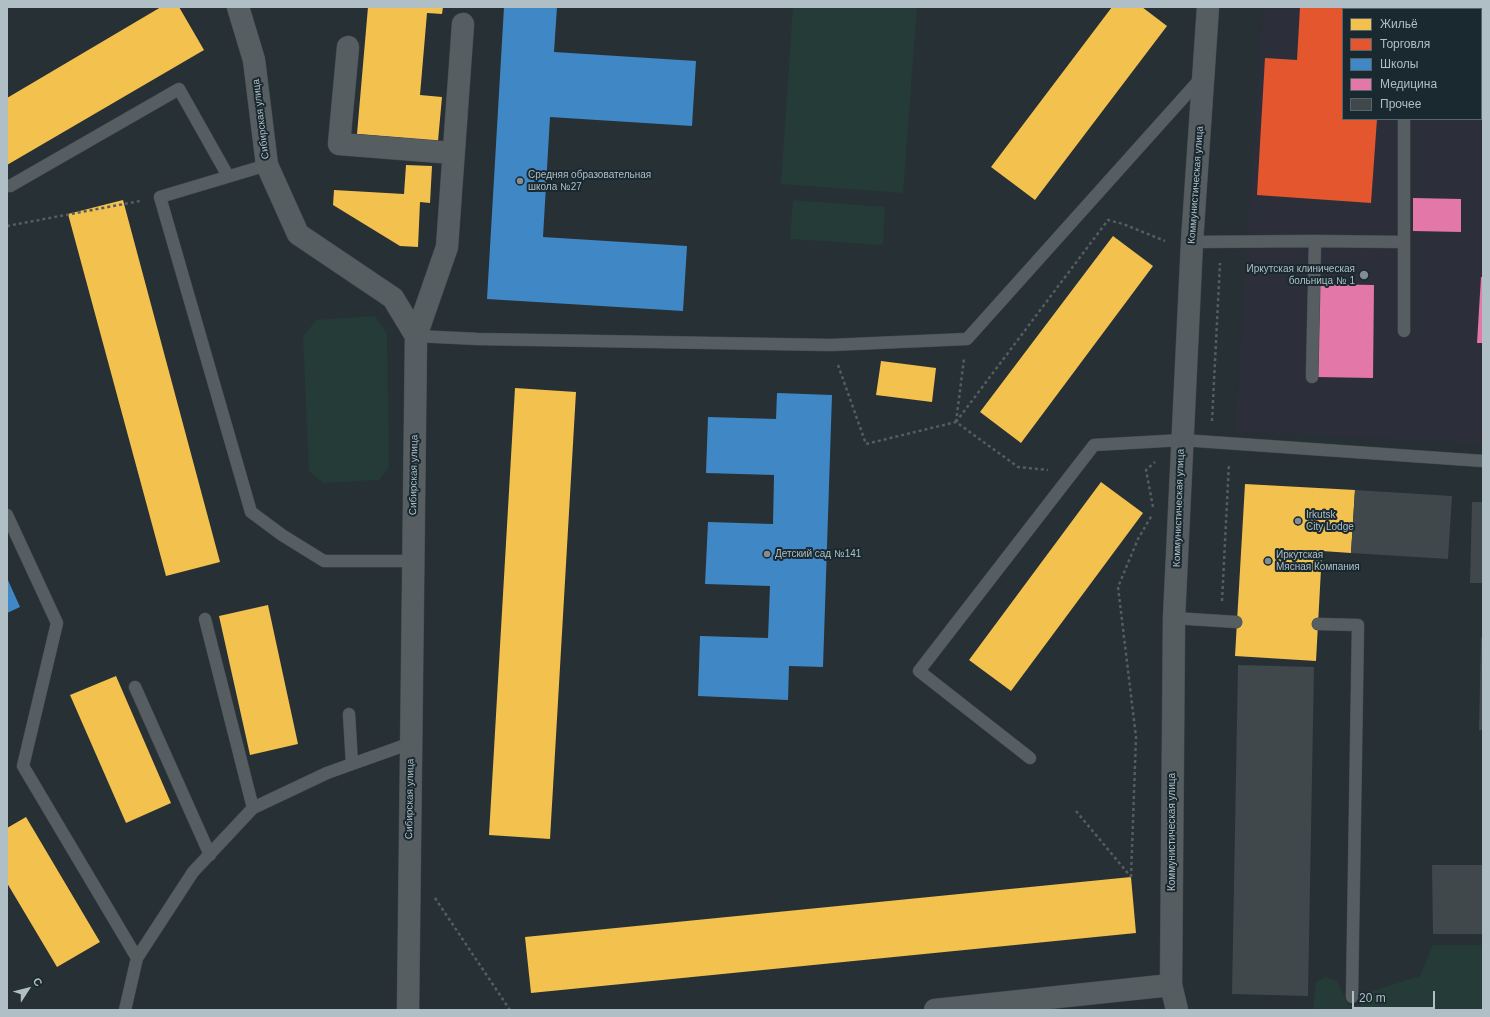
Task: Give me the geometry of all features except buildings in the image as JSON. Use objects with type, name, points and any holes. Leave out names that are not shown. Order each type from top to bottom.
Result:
[{"type":"street","name":"Сибирская улица","points":[[238,7],[254,60],[267,165],[298,234],[394,298],[416,336],[408,1010]]},
{"type":"street","name":"Коммунистическая улица","points":[[1177,1010],[1171,985],[1174,618],[1192,242],[1208,7]]},
{"type":"street","points":[[416,336],[447,247],[463,24]]},
{"type":"street","points":[[348,47],[339,144],[454,153]]},
{"type":"street","points":[[934,1010],[1171,985]]},
{"type":"lane","points":[[416,336],[478,339],[831,345],[966,339],[1203,76]]},
{"type":"lane","points":[[10,186],[179,89],[228,176]]},
{"type":"lane","points":[[1404,120],[1404,331]]},
{"type":"lane","points":[[267,165],[160,197],[251,512],[282,535],[324,561],[413,561]]},
{"type":"lane","points":[[1312,377],[1315,241]]},
{"type":"lane","points":[[1192,242],[1404,242]]},
{"type":"lane","points":[[1030,758],[919,671],[1094,445],[1182,440],[1483,461]]},
{"type":"lane","points":[[7,515],[57,623],[23,766],[136,958]]},
{"type":"lane","points":[[1174,618],[1236,622]]},
{"type":"lane","points":[[205,619],[253,808]]},
{"type":"lane","points":[[1318,624],[1358,625],[1352,997]]},
{"type":"lane","points":[[135,687],[210,855]]},
{"type":"lane","points":[[350,714],[352,764]]},
{"type":"lane","points":[[125,1010],[136,958],[193,872],[253,808],[327,773],[411,743]]},
{"type":"path","points":[[7,226],[160,197]]},
{"type":"path","points":[[831,345],[866,444],[956,422],[1108,220],[1123,224],[1165,241]]},
{"type":"path","points":[[1212,443],[1212,402],[1221,242]]},
{"type":"path","points":[[956,422],[966,339]]},
{"type":"path","points":[[956,422],[1018,467],[1074,471]]},
{"type":"path","points":[[1076,811],[1131,877],[1136,736],[1118,587],[1138,539],[1154,513],[1146,470],[1158,460]]},
{"type":"path","points":[[1220,621],[1229,462]]},
{"type":"path","points":[[433,896],[510,1010]]},
{"type":"shaded area","name":"Иркутская клиническая больница № 1","points":[[1263,7],[1483,7],[1483,444],[1235,431]]},
{"type":"green space","points":[[793,7],[917,7],[903,193],[781,184]]},
{"type":"green space","points":[[793,200],[885,207],[883,245],[790,239]]},
{"type":"green space","points":[[375,316],[387,333],[389,467],[379,480],[323,483],[309,471],[303,337],[316,320]]},
{"type":"green space","points":[[1433,945],[1483,945],[1483,1010],[1313,1010],[1316,982],[1325,977],[1337,981],[1348,1005],[1360,1006],[1372,991],[1420,976]]},
{"type":"place","name":"Средняя образовательная школа №27","points":[[520,181]]},
{"type":"place","name":"Иркутская клиническая больница № 1","points":[[1364,275]]},
{"type":"place","name":"Irkutsk City Lodge","points":[[1298,521]]},
{"type":"place","name":"Детский сад №141","points":[[767,554]]},
{"type":"place","name":"Иркутская Мясная Компания","points":[[1268,561]]}]
